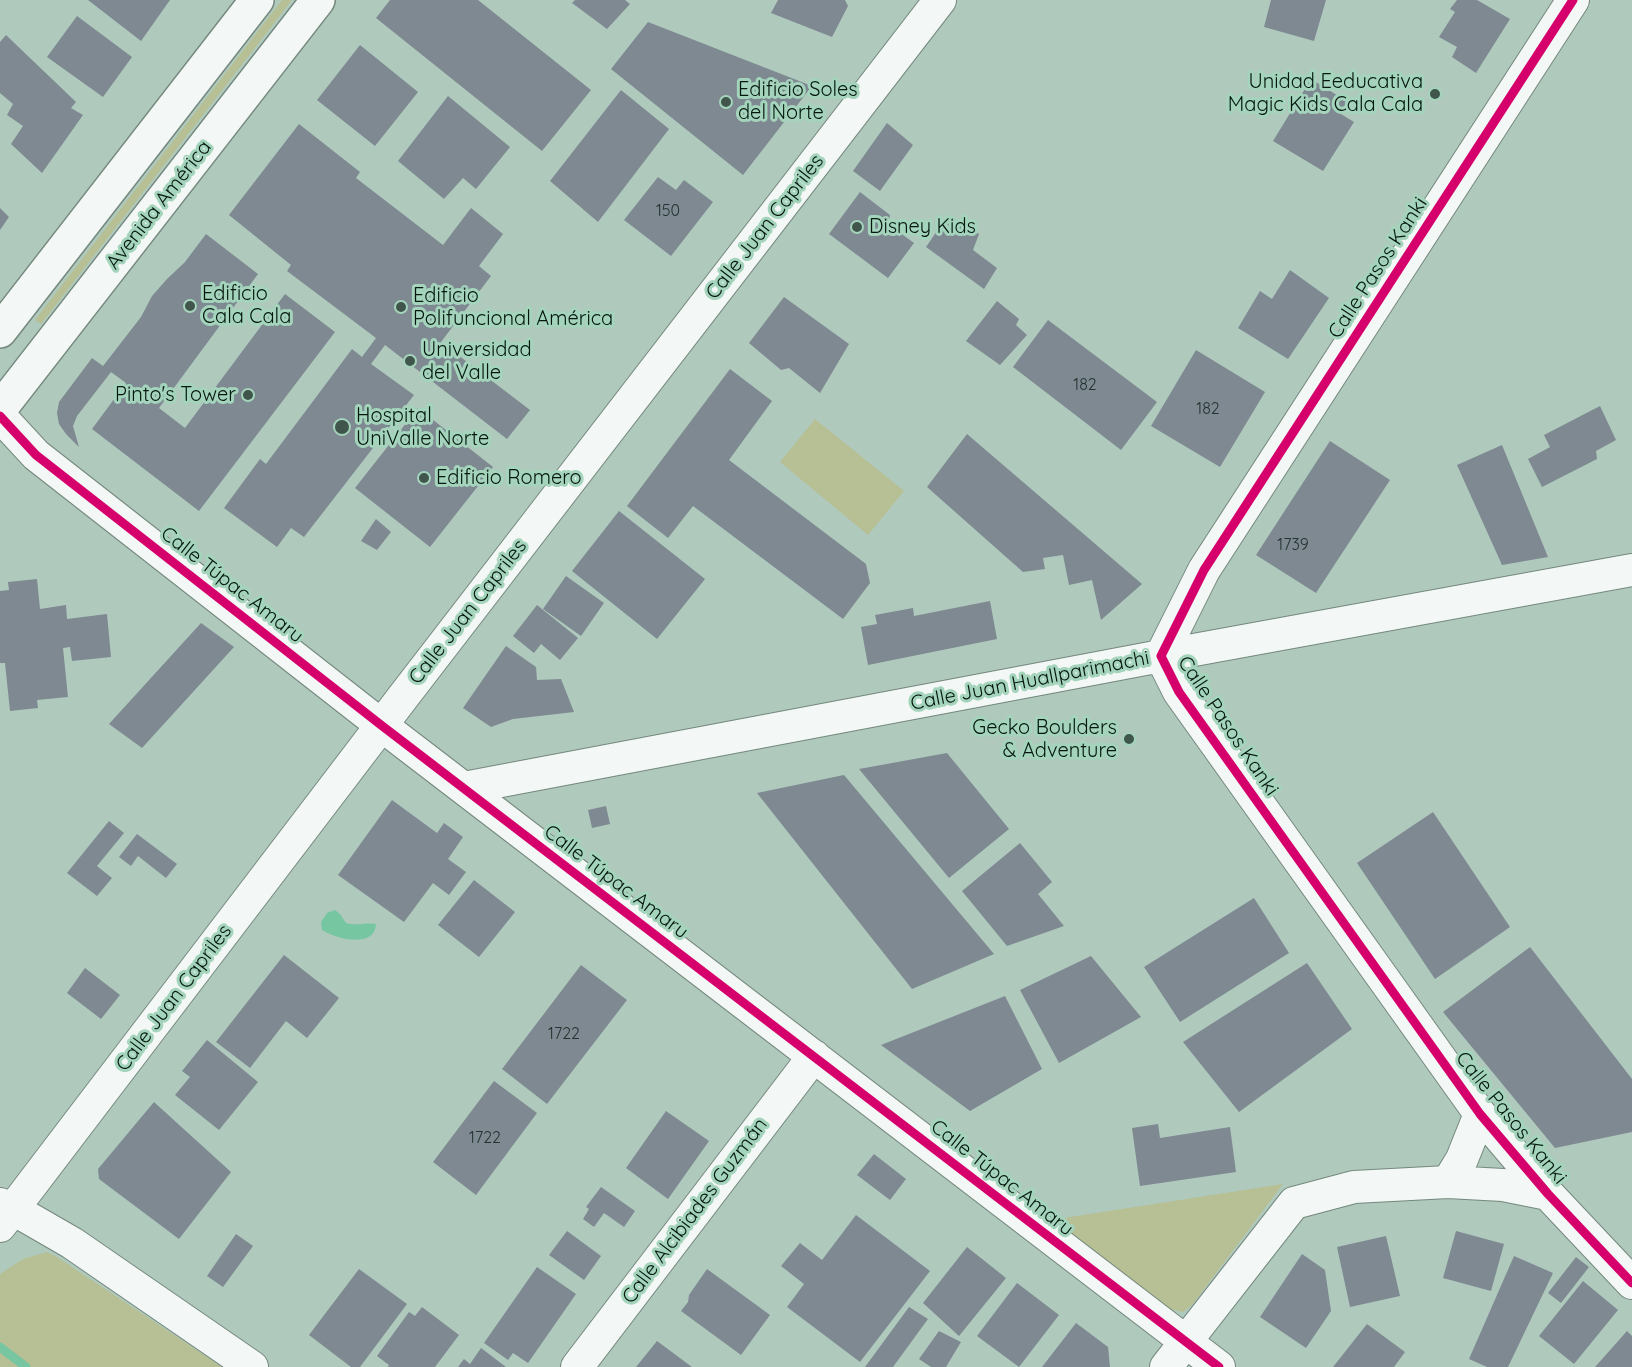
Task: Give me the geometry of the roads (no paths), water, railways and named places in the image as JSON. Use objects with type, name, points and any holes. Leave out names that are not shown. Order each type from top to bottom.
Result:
[{"type":"main road","points":[[0,331],[257,0]]},
{"type":"main road","name":"Avenida América","points":[[0,409],[318,0]]},
{"type":"street","name":"Calle Juan Capriles","points":[[4,1213],[940,0]]},
{"type":"street","name":"Calle Pasos Kanki","points":[[1573,0],[1204,570],[1161,656],[1179,692],[1480,1114],[1548,1194],[1632,1283]]},
{"type":"street","name":"Calle Túpac Amaru","points":[[0,416],[36,455],[381,725],[1219,1367]]},
{"type":"street","name":"Calle Juan Huallparimachi","points":[[464,788],[1161,656],[1632,570]]},
{"type":"street","name":"Calle Alcibiades Guzmán","points":[[577,1367],[814,1056]]},
{"type":"street","points":[[1448,1182],[1462,1160],[1480,1114]]},
{"type":"street","points":[[1166,1367],[1294,1203],[1354,1187],[1448,1182],[1503,1185],[1548,1194]]},
{"type":"street","points":[[4,1213],[72,1243],[252,1367]]},
{"type":"waterway","points":[[0,1347],[26,1367]]},
{"type":"place","name":"Unidad Eeducativa Magic Kids Cala Cala","points":[[1435,94]]},
{"type":"place","name":"Edificio Soles del Norte","points":[[726,102]]},
{"type":"place","name":"Disney Kids","points":[[857,227]]},
{"type":"place","name":"Edificio Cala Cala","points":[[190,306]]},
{"type":"place","name":"Edificio Polifuncional América","points":[[401,307]]},
{"type":"place","name":"Universidad del Valle","points":[[410,361]]},
{"type":"place","name":"Pinto's Tower","points":[[248,395]]},
{"type":"place","name":"Hospital UniValle Norte","points":[[342,427]]},
{"type":"place","name":"Edificio Romero","points":[[424,478]]},
{"type":"place","name":"Gecko Boulders & Adventure","points":[[1129,739]]}]
